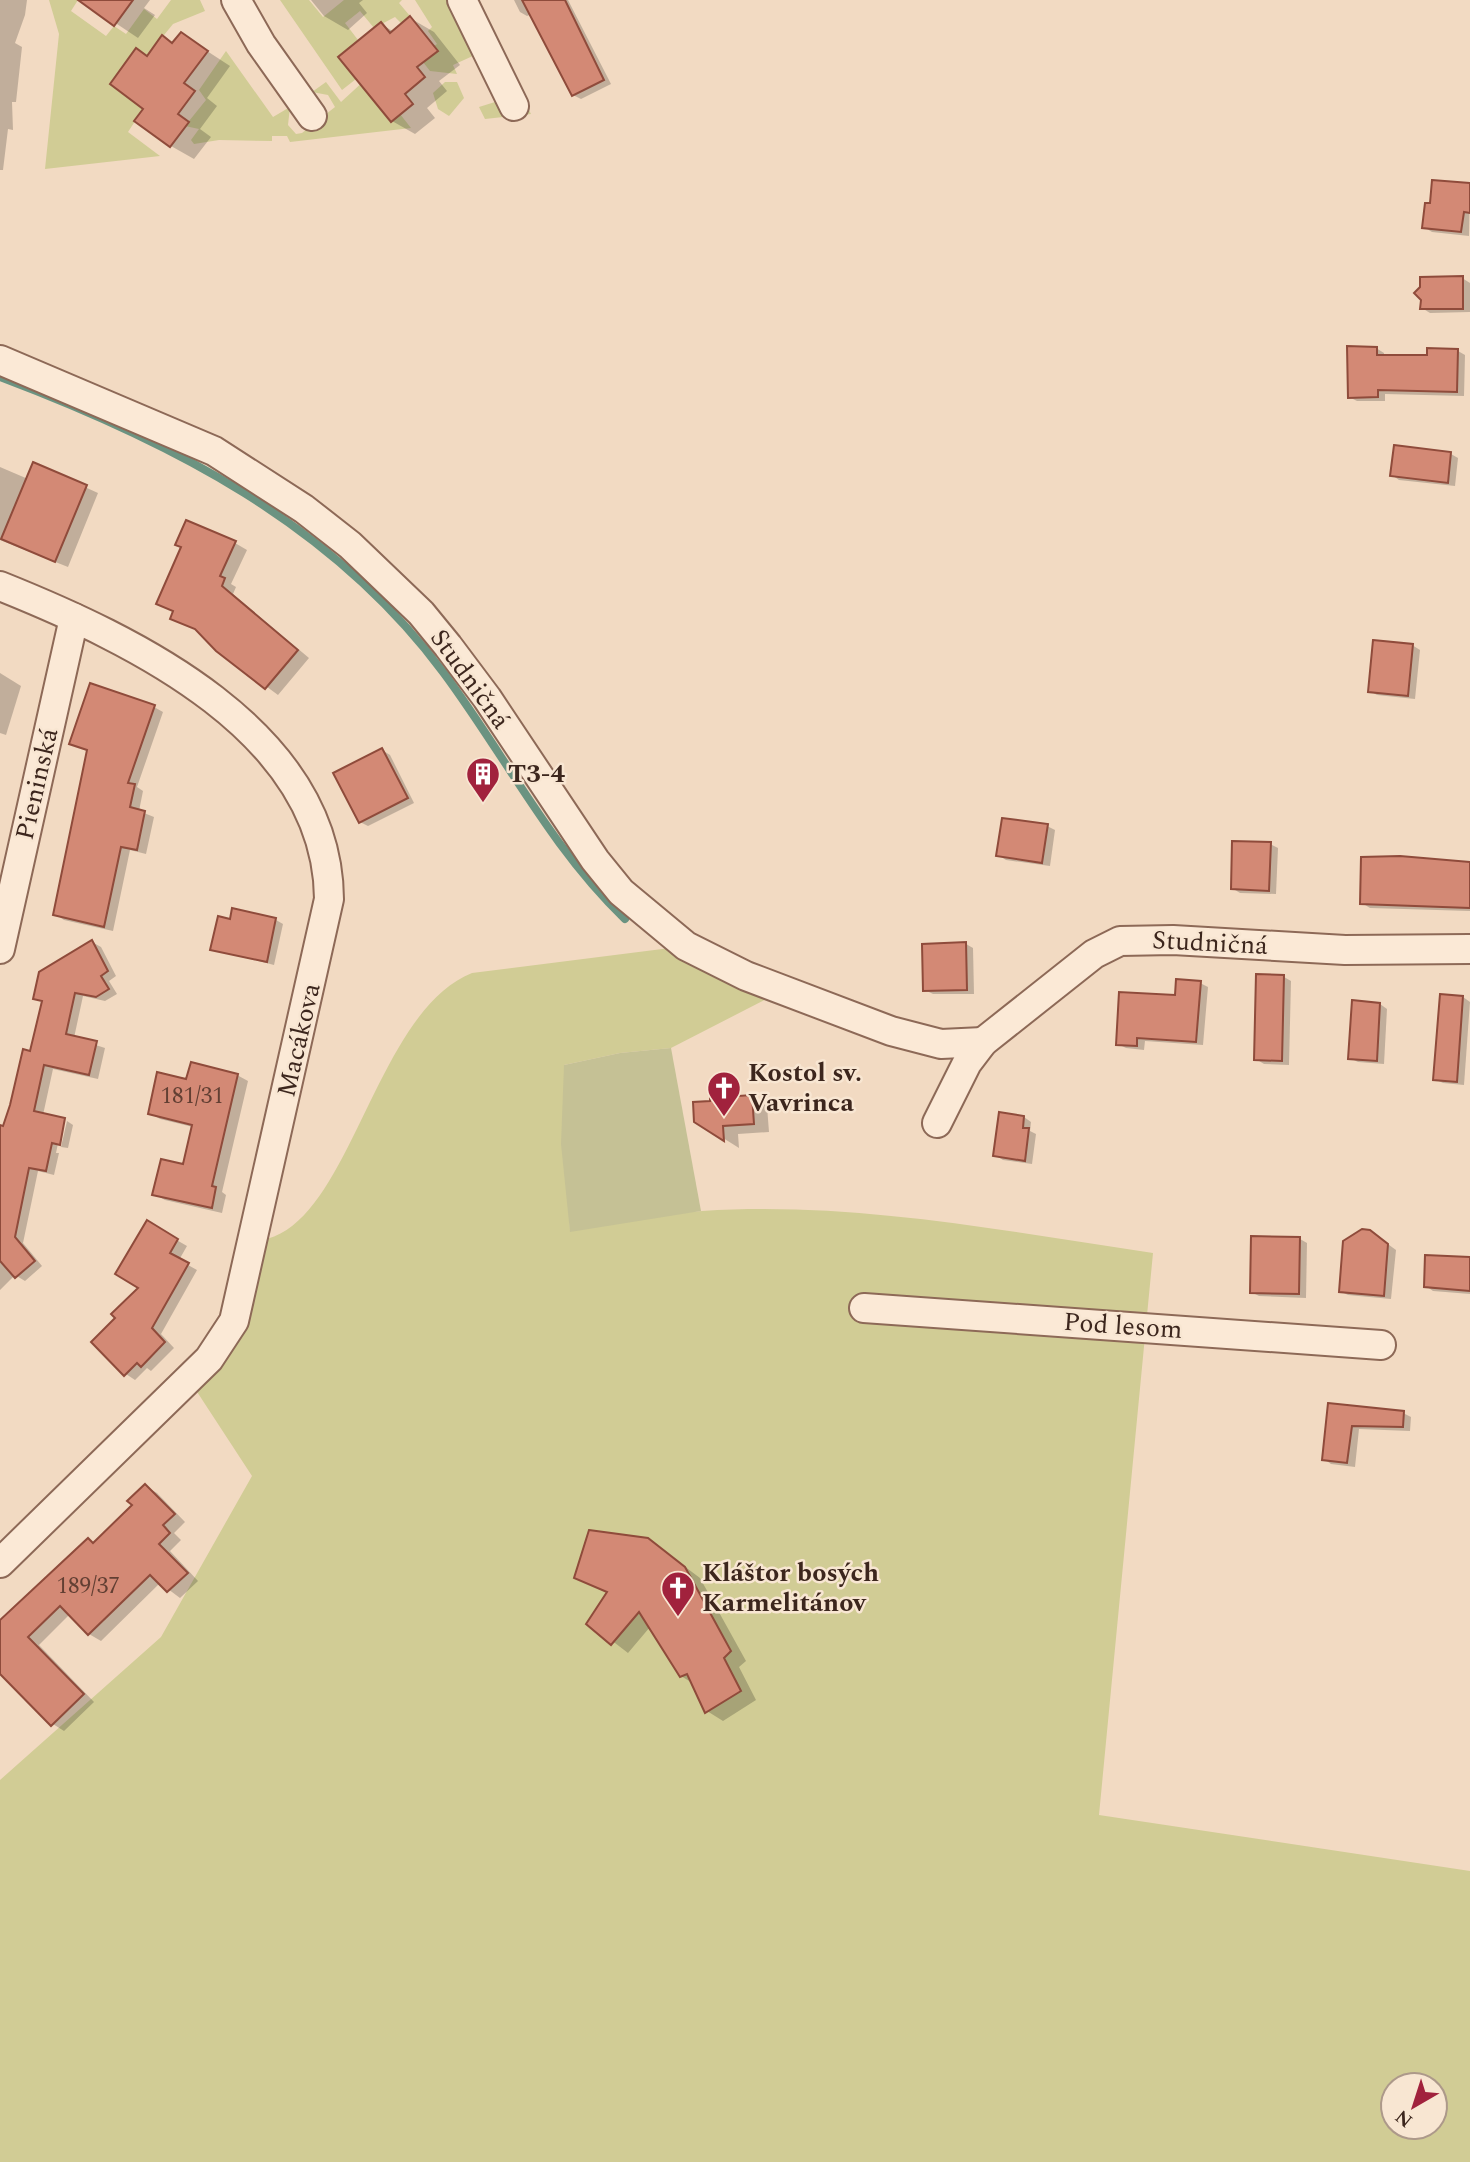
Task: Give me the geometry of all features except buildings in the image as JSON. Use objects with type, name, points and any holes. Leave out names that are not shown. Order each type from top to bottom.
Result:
[{"type":"street","points":[[236,0],[261,44],[312,116]]},
{"type":"street","points":[[461,0],[514,106]]},
{"type":"street","name":"Studničná","points":[[0,360],[214,451],[283,494],[350,545],[421,613],[448,646],[487,698],[595,860],[621,892],[686,946],[746,976],[891,1031],[941,1044],[983,1042]]},
{"type":"street","name":"Macákova","points":[[0,586],[120,638],[186,677],[259,742],[300,795],[312,816],[329,871],[329,899],[234,1321],[209,1359],[0,1563]]},
{"type":"street","name":"Pieninská","points":[[0,949],[74,618]]},
{"type":"street","name":"Studničná","points":[[937,1123],[967,1063],[983,1042],[1084,960],[1119,941],[1173,940],[1345,950],[1470,949]]},
{"type":"street","name":"Pod lesom","points":[[864,1308],[1381,1345]]},
{"type":"shaded area","points":[[49,0],[78,0],[71,11],[106,36],[114,26],[126,34],[144,9],[157,19],[171,0],[200,0],[205,11],[173,24],[147,56],[136,48],[110,84],[143,109],[128,132],[160,156],[45,169],[59,34]]},
{"type":"shaded area","points":[[280,0],[309,0],[323,17],[344,0],[402,0],[399,3],[410,16],[401,23],[395,17],[374,28],[360,11],[345,23],[358,40],[338,57],[356,79],[342,90]]},
{"type":"shaded area","points":[[415,0],[448,0],[475,55],[453,65],[457,74],[430,71],[423,62],[437,51],[434,46],[437,44],[428,31],[432,27]]},
{"type":"shaded area","points":[[226,51],[273,117],[290,107],[288,125],[296,134],[302,133],[335,107],[328,95],[312,92],[326,82],[341,102],[365,80],[365,90],[390,122],[400,114],[411,128],[290,142],[287,136],[272,136],[272,141],[219,140],[194,144],[191,140],[199,129],[185,126],[206,100],[199,90]]},
{"type":"shaded area","points":[[445,82],[457,82],[464,98],[449,116],[438,109],[433,93]]},
{"type":"shaded area","points":[[495,102],[501,107],[526,104],[531,114],[485,119],[479,107]]},
{"type":"shaded area","points":[[686,946],[784,990],[671,1048],[620,1053],[564,1065],[570,1231],[702,1211],[815,1210],[985,1227],[1153,1253],[1099,1815],[1470,1871],[1470,2162],[0,2162],[0,1780],[161,1637],[252,1476],[188,1378],[209,1359],[254,1241],[287,1230],[314,1203],[339,1165],[384,1074],[409,1031],[438,996],[472,973]]},
{"type":"shaded area","points":[[671,1048],[701,1211],[570,1232],[561,1144],[564,1065],[620,1053]]},
{"type":"waterway","points":[[0,377],[125,429],[186,459],[299,530],[351,572],[399,619],[443,672],[551,831],[598,891],[625,919]]},
{"type":"place","name":"T3-4","points":[[483,804]]},
{"type":"place","name":"Kostol sv. Vavrinca","points":[[724,1118]]},
{"type":"place","name":"Kláštor bosých Karmelitánov","points":[[678,1618]]}]
